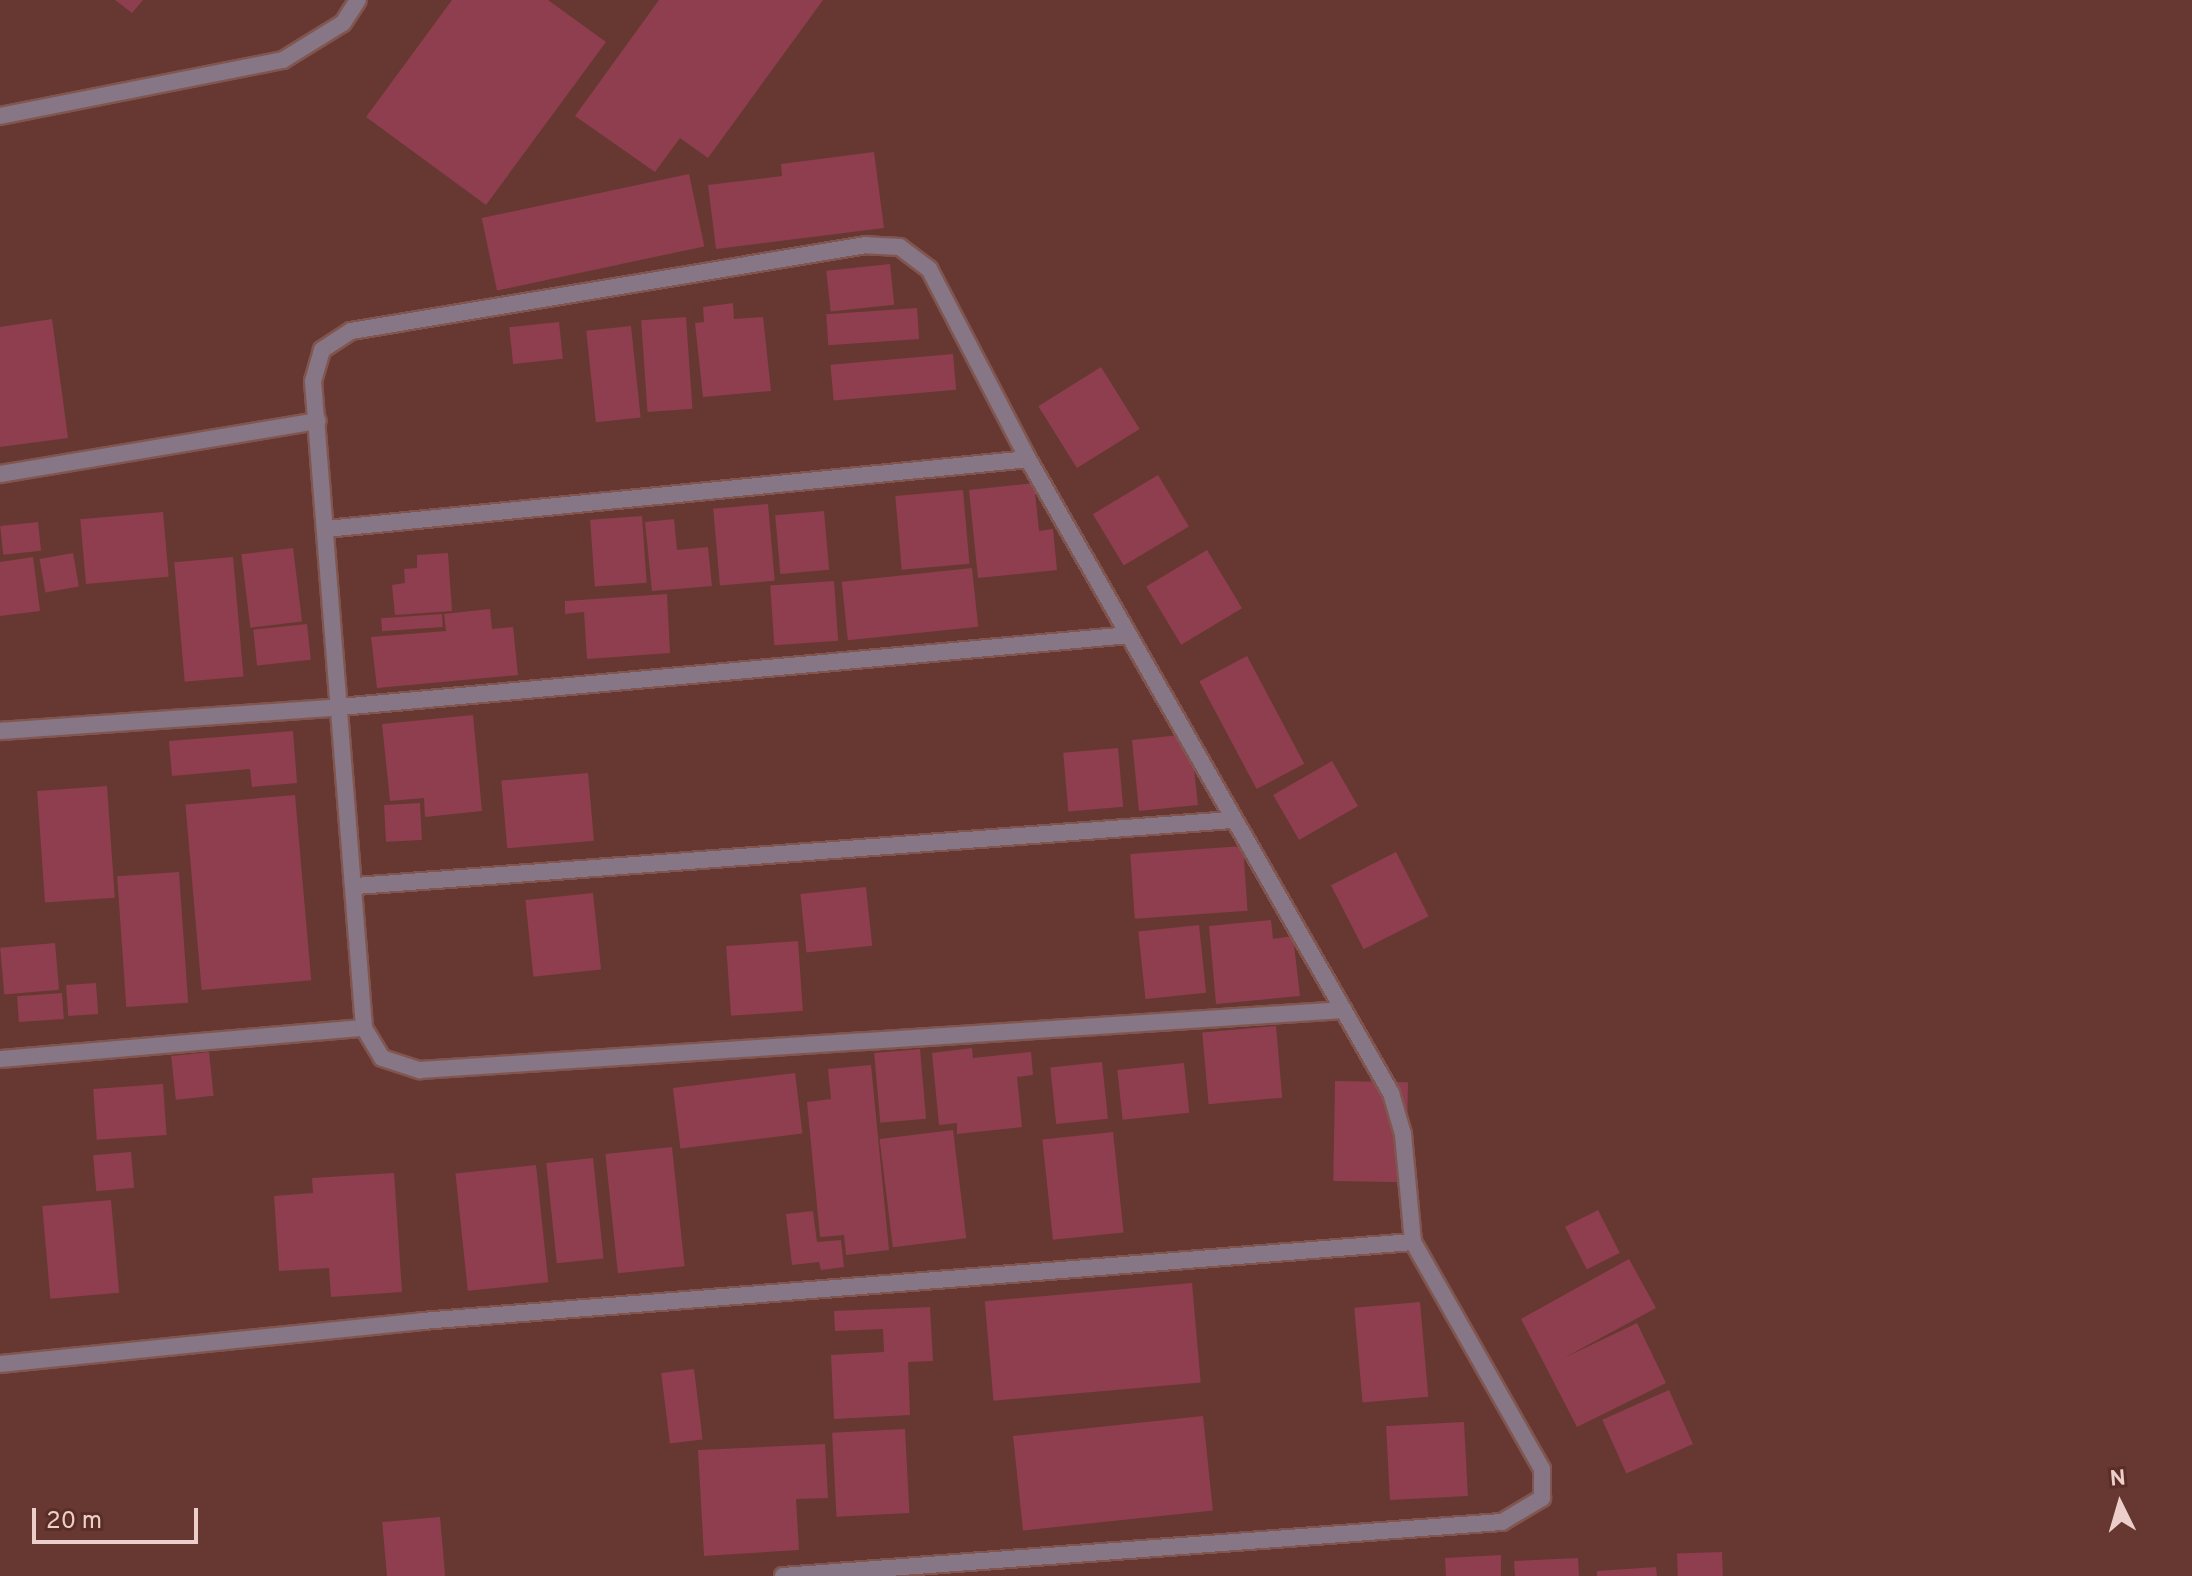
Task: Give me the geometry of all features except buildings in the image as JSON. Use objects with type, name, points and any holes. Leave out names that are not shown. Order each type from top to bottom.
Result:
[{"type":"street","points":[[0,116],[283,60],[343,23],[358,0]]},
{"type":"street","points":[[783,1576],[1502,1522],[1542,1498],[1542,1469],[1413,1242],[1403,1134],[1391,1093],[1344,1010],[1232,820],[1028,459],[929,269],[900,247],[866,245],[351,331],[322,350],[313,381],[356,886],[364,1028],[382,1058],[420,1070],[1344,1010]]},
{"type":"street","points":[[0,474],[318,421]]},
{"type":"street","points":[[326,529],[1028,459]]},
{"type":"street","points":[[0,731],[340,707],[1129,635]]},
{"type":"street","points":[[356,886],[1232,820]]},
{"type":"street","points":[[0,1059],[364,1028]]},
{"type":"street","points":[[0,1364],[422,1321],[1413,1242]]}]
